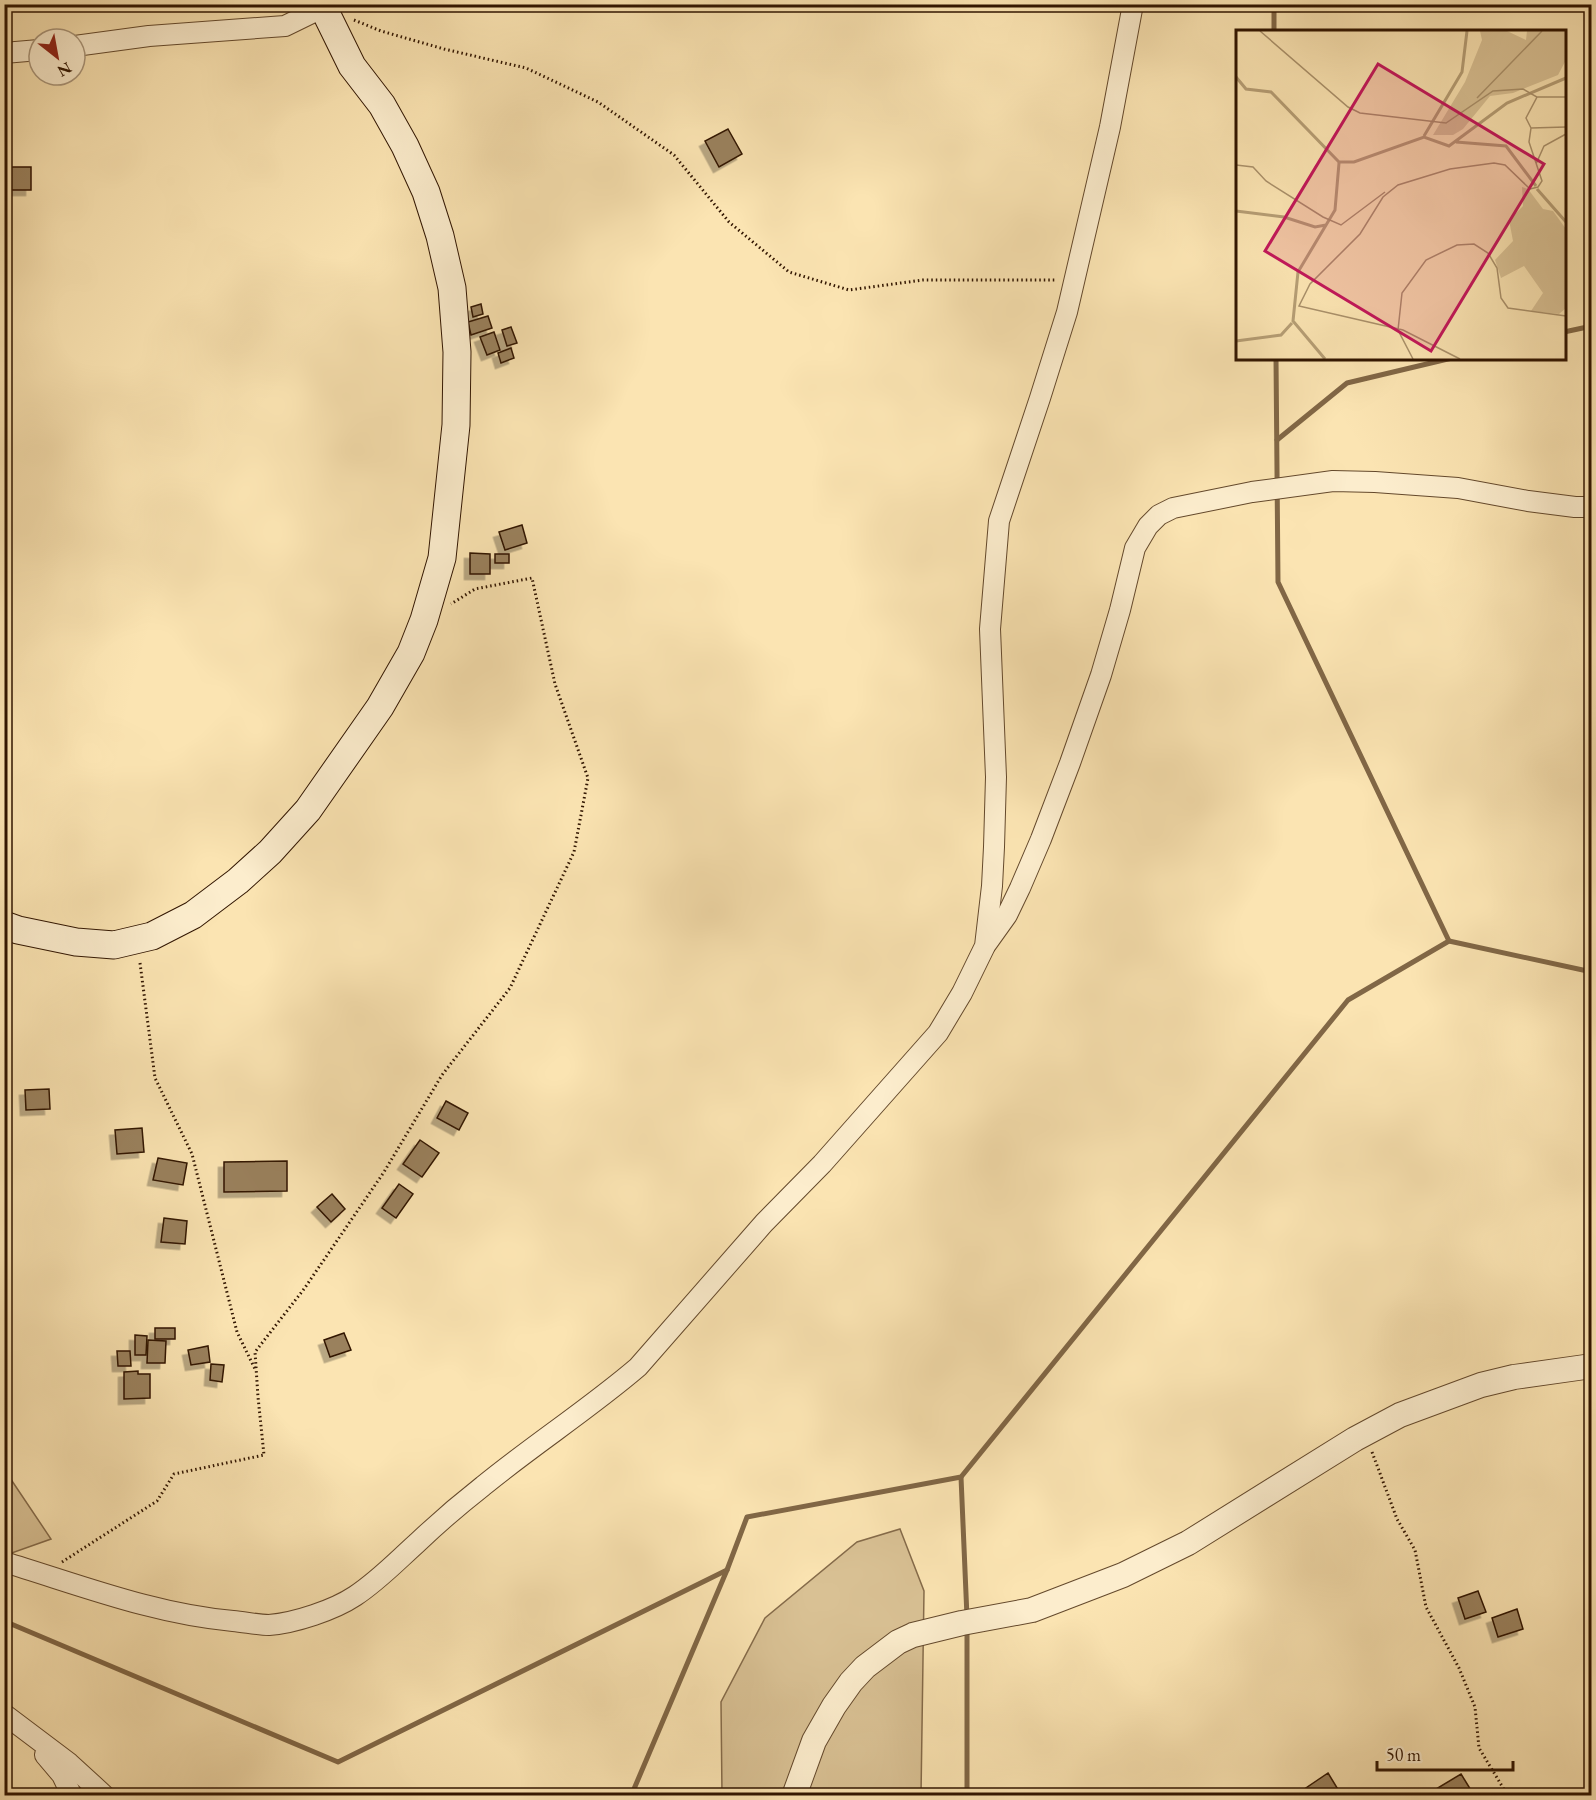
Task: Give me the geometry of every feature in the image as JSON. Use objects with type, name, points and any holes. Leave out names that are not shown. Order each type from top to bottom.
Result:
[{"type":"main road","points":[[4,925],[76,942],[114,945],[152,936],[193,915],[238,882],[278,844],[308,810],[380,708],[411,653],[424,620],[442,558],[456,425],[457,352],[452,288],[440,236],[405,146],[382,105],[352,66],[324,5]]},
{"type":"street","points":[[985,946],[994,847],[996,777],[990,629],[999,521],[1067,312],[1110,127],[1133,4]]},
{"type":"street","points":[[87,44],[149,36],[285,26],[324,5]]},
{"type":"street","points":[[4,53],[27,51]]},
{"type":"street","points":[[4,1562],[150,1607],[177,1613],[269,1624],[304,1618],[336,1606],[372,1584],[438,1523],[484,1485],[638,1367],[764,1223],[822,1164],[938,1033],[962,993],[985,946],[1007,915],[1041,839],[1101,675],[1135,548],[1148,526],[1159,515],[1173,508],[1252,492],[1333,481],[1458,488],[1528,501],[1592,507]]},
{"type":"street","points":[[794,1796],[814,1741],[851,1682],[865,1667],[898,1642],[914,1635],[968,1622],[1032,1610],[1123,1575],[1188,1543],[1365,1434],[1400,1415],[1481,1385],[1514,1377],[1592,1366]]},
{"type":"street","points":[[11,1718],[62,1775],[72,1796]]},
{"type":"street","points":[[11,1718],[69,1763],[105,1796]]},
{"type":"path","points":[[324,5],[381,31],[444,49],[526,68],[598,102],[674,155],[729,222],[789,272],[849,290],[923,280],[1075,280]]},
{"type":"path","points":[[42,1575],[157,1501],[174,1474],[264,1455],[255,1352],[304,1289],[384,1172],[442,1075],[510,988],[574,852],[588,778],[555,684],[532,578],[475,590],[424,620]]},
{"type":"path","points":[[136,940],[155,1078],[192,1154],[237,1332],[257,1373]]},
{"type":"path","points":[[1365,1434],[1397,1519],[1416,1550],[1426,1608],[1459,1668],[1475,1707],[1479,1748],[1508,1796]]},
{"type":"shaded area","points":[[4,1469],[51,1539],[9,1554],[5,1552]]},
{"type":"shaded area","points":[[900,1529],[924,1591],[921,1795],[722,1795],[721,1702],[765,1618],[857,1542]]},
{"type":"building","points":[[728,129],[742,154],[719,167],[705,141]]},
{"type":"building","points":[[4,167],[31,167],[31,190],[4,190]]},
{"type":"building","points":[[481,304],[483,314],[473,317],[471,307]]},
{"type":"building","points":[[488,316],[492,328],[471,335],[468,322]]},
{"type":"building","points":[[511,327],[517,343],[507,346],[502,330]]},
{"type":"building","points":[[494,332],[500,350],[487,355],[480,337]]},
{"type":"building","points":[[511,348],[514,358],[501,363],[498,353]]},
{"type":"building","points":[[522,525],[527,543],[505,550],[499,532]]},
{"type":"building","points":[[470,553],[490,554],[490,574],[470,574]]},
{"type":"building","points":[[495,554],[509,554],[509,563],[495,563]]},
{"type":"building","points":[[49,1089],[50,1109],[26,1110],[25,1090]]},
{"type":"building","points":[[446,1101],[468,1113],[459,1130],[437,1118]]},
{"type":"building","points":[[142,1128],[144,1152],[117,1154],[115,1130]]},
{"type":"building","points":[[420,1140],[439,1153],[422,1177],[403,1164]]},
{"type":"building","points":[[158,1158],[187,1163],[183,1185],[153,1180]]},
{"type":"building","points":[[287,1161],[287,1191],[224,1192],[224,1162]]},
{"type":"building","points":[[399,1184],[413,1194],[396,1218],[382,1208]]},
{"type":"building","points":[[332,1194],[345,1209],[331,1222],[317,1207]]},
{"type":"building","points":[[164,1218],[187,1221],[185,1244],[161,1242]]},
{"type":"building","points":[[155,1328],[175,1328],[175,1339],[155,1339]]},
{"type":"building","points":[[344,1333],[351,1350],[330,1357],[324,1340]]},
{"type":"building","points":[[135,1335],[147,1336],[146,1355],[135,1355]]},
{"type":"building","points":[[148,1340],[166,1341],[165,1363],[147,1363]]},
{"type":"building","points":[[208,1346],[210,1362],[191,1365],[188,1350]]},
{"type":"building","points":[[117,1351],[130,1351],[131,1366],[118,1366]]},
{"type":"building","points":[[211,1364],[224,1365],[222,1382],[210,1380]]},
{"type":"building","points":[[138,1371],[138,1374],[150,1374],[150,1398],[124,1399],[124,1372]]},
{"type":"building","points":[[1478,1591],[1486,1612],[1465,1619],[1458,1598]]},
{"type":"building","points":[[1517,1609],[1523,1629],[1498,1637],[1492,1618]]},
{"type":"building","points":[[1328,1773],[1339,1791],[1332,1796],[1307,1796],[1303,1790]]},
{"type":"building","points":[[1461,1774],[1474,1795],[1440,1796],[1436,1789]]},
{"type":"waterway","points":[[1274,4],[1274,30]]},
{"type":"waterway","points":[[1566,332],[1592,326]]},
{"type":"waterway","points":[[1276,360],[1278,582],[1449,941]]},
{"type":"waterway","points":[[1277,440],[1347,383],[1444,360]]},
{"type":"waterway","points":[[631,1796],[727,1570],[747,1517],[961,1477],[1348,1000],[1449,941],[1592,972]]},
{"type":"waterway","points":[[961,1477],[967,1617]]},
{"type":"waterway","points":[[4,1621],[338,1762],[727,1570]]},
{"type":"waterway","points":[[967,1629],[967,1796]]}]
